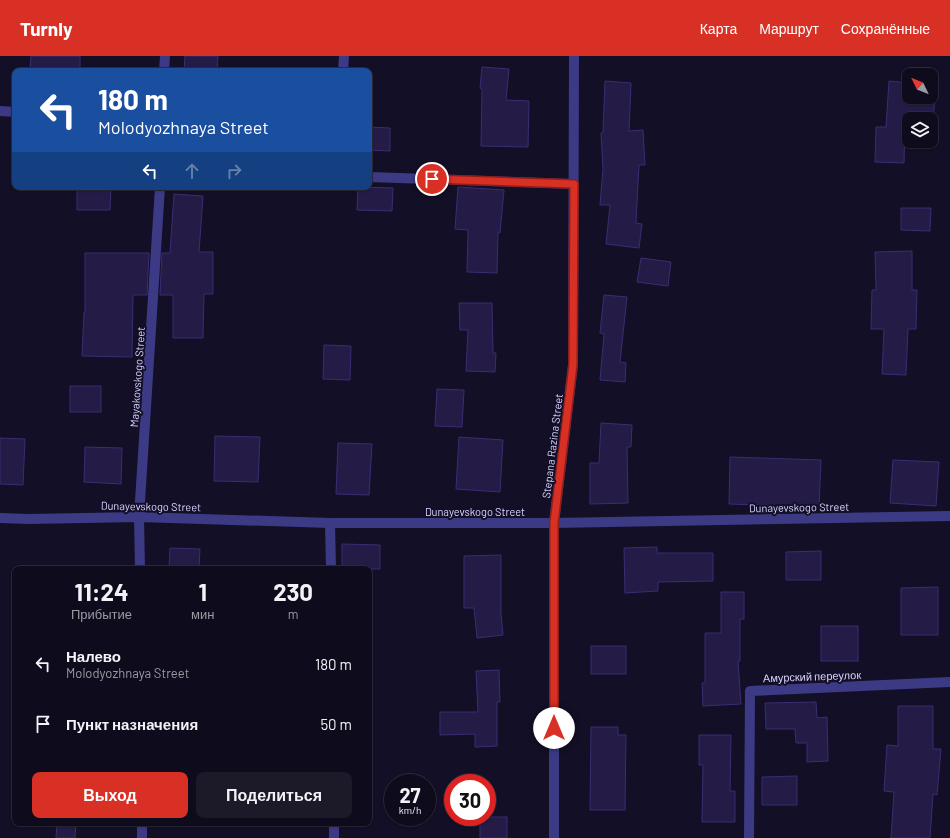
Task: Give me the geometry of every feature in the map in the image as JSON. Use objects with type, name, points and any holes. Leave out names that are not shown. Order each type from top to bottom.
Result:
[{"type":"street","points":[[164,68],[165,56]]},
{"type":"street","points":[[343,68],[344,56]]},
{"type":"street","name":"Stepana Razina Street","points":[[554,838],[554,523],[573,365],[574,56]]},
{"type":"street","points":[[0,111],[12,112]]},
{"type":"street","points":[[372,177],[574,184]]},
{"type":"street","name":"Mayakovskogo Street","points":[[140,566],[139,517],[160,190]]},
{"type":"street","name":"Dunayevskogo Street","points":[[0,518],[29,520],[139,517],[330,523],[554,523],[950,516]]},
{"type":"street","points":[[330,523],[331,566]]},
{"type":"street","name":"Амурский переулок","points":[[749,838],[750,691],[950,682]]},
{"type":"street","points":[[142,826],[142,838]]},
{"type":"street","points":[[334,826],[334,838]]},
{"type":"building","points":[[31,56],[80,56],[80,68],[30,68]]},
{"type":"building","points":[[185,56],[218,56],[217,68],[184,68]]},
{"type":"building","points":[[482,67],[509,69],[506,100],[529,101],[528,147],[481,146],[482,89],[480,88]]},
{"type":"building","points":[[605,81],[631,83],[629,131],[643,130],[645,165],[639,165],[636,223],[642,224],[639,248],[606,244],[610,205],[600,205],[603,169],[601,133],[603,132]]},
{"type":"building","points":[[889,81],[902,82],[902,104],[934,104],[934,112],[902,112],[902,148],[904,148],[904,163],[875,162],[876,127],[886,127]]},
{"type":"building","points":[[372,127],[390,128],[390,151],[372,150]]},
{"type":"building","points":[[372,187],[393,188],[392,211],[357,210],[358,190],[372,190]]},
{"type":"building","points":[[458,187],[504,190],[500,233],[498,232],[497,273],[467,272],[468,230],[455,229]]},
{"type":"building","points":[[77,190],[111,190],[110,210],[77,210]]},
{"type":"building","points":[[174,194],[203,196],[199,252],[213,252],[213,294],[204,294],[203,338],[173,338],[173,295],[160,295],[162,253],[170,253]]},
{"type":"building","points":[[901,208],[931,208],[930,231],[901,230]]},
{"type":"building","points":[[912,251],[912,290],[917,290],[916,329],[908,329],[906,375],[882,374],[884,329],[871,329],[872,290],[876,290],[875,252]]},
{"type":"building","points":[[85,253],[149,253],[147,295],[133,295],[132,357],[82,356],[85,312]]},
{"type":"building","points":[[641,258],[671,262],[668,286],[637,282]]},
{"type":"building","points":[[604,295],[627,297],[620,362],[626,363],[625,382],[600,380],[604,334],[600,333]]},
{"type":"building","points":[[459,303],[492,303],[493,353],[496,353],[495,372],[466,371],[468,330],[460,330]]},
{"type":"building","points":[[324,345],[351,346],[350,380],[323,379]]},
{"type":"building","points":[[70,386],[101,386],[101,412],[70,412]]},
{"type":"building","points":[[437,389],[464,390],[462,427],[435,426]]},
{"type":"building","points":[[601,423],[632,425],[631,447],[627,447],[628,503],[590,504],[590,463],[599,463]]},
{"type":"building","points":[[215,436],[260,437],[258,482],[214,481]]},
{"type":"building","points":[[459,437],[503,440],[500,492],[456,489]]},
{"type":"building","points":[[0,438],[25,439],[23,485],[0,484]]},
{"type":"building","points":[[338,443],[372,444],[369,495],[336,494]]},
{"type":"building","points":[[85,447],[122,448],[121,484],[84,482]]},
{"type":"building","points":[[730,457],[821,460],[819,507],[729,504]]},
{"type":"building","points":[[893,460],[939,462],[936,506],[890,503]]},
{"type":"building","points":[[342,544],[380,545],[380,569],[372,569],[372,566],[342,566]]},
{"type":"building","points":[[657,547],[657,553],[713,553],[713,581],[658,582],[658,591],[625,593],[624,548]]},
{"type":"building","points":[[170,548],[200,549],[199,566],[169,566]]},
{"type":"building","points":[[821,551],[821,580],[786,580],[786,552]]},
{"type":"building","points":[[501,555],[501,614],[503,635],[477,638],[474,608],[464,608],[464,556]]},
{"type":"building","points":[[938,587],[938,635],[901,635],[901,588]]},
{"type":"building","points":[[721,592],[744,592],[744,619],[740,619],[740,661],[738,661],[741,704],[703,706],[702,683],[705,683],[705,633],[721,633]]},
{"type":"building","points":[[821,626],[858,626],[858,661],[821,661]]},
{"type":"building","points":[[591,646],[626,646],[626,674],[591,674]]},
{"type":"building","points":[[499,670],[500,702],[497,702],[497,746],[475,747],[475,734],[440,735],[440,712],[478,712],[476,671]]},
{"type":"building","points":[[816,702],[817,718],[827,717],[828,761],[807,762],[807,743],[796,743],[795,729],[766,729],[765,703]]},
{"type":"building","points":[[898,706],[933,706],[933,749],[941,749],[937,795],[933,794],[930,838],[891,838],[894,792],[884,791],[887,745],[898,746]]},
{"type":"building","points":[[591,727],[618,727],[618,735],[626,735],[625,810],[590,810]]},
{"type":"building","points":[[699,735],[731,735],[730,791],[735,791],[735,822],[702,822],[703,765],[699,765]]},
{"type":"building","points":[[797,776],[797,805],[762,805],[762,777]]},
{"type":"building","points":[[496,817],[507,817],[507,838],[480,838],[480,826],[496,826]]},
{"type":"building","points":[[57,826],[76,826],[75,838],[56,838]]},
{"type":"route","points":[[432,179],[574,184],[573,365],[554,523],[554,728]]}]
